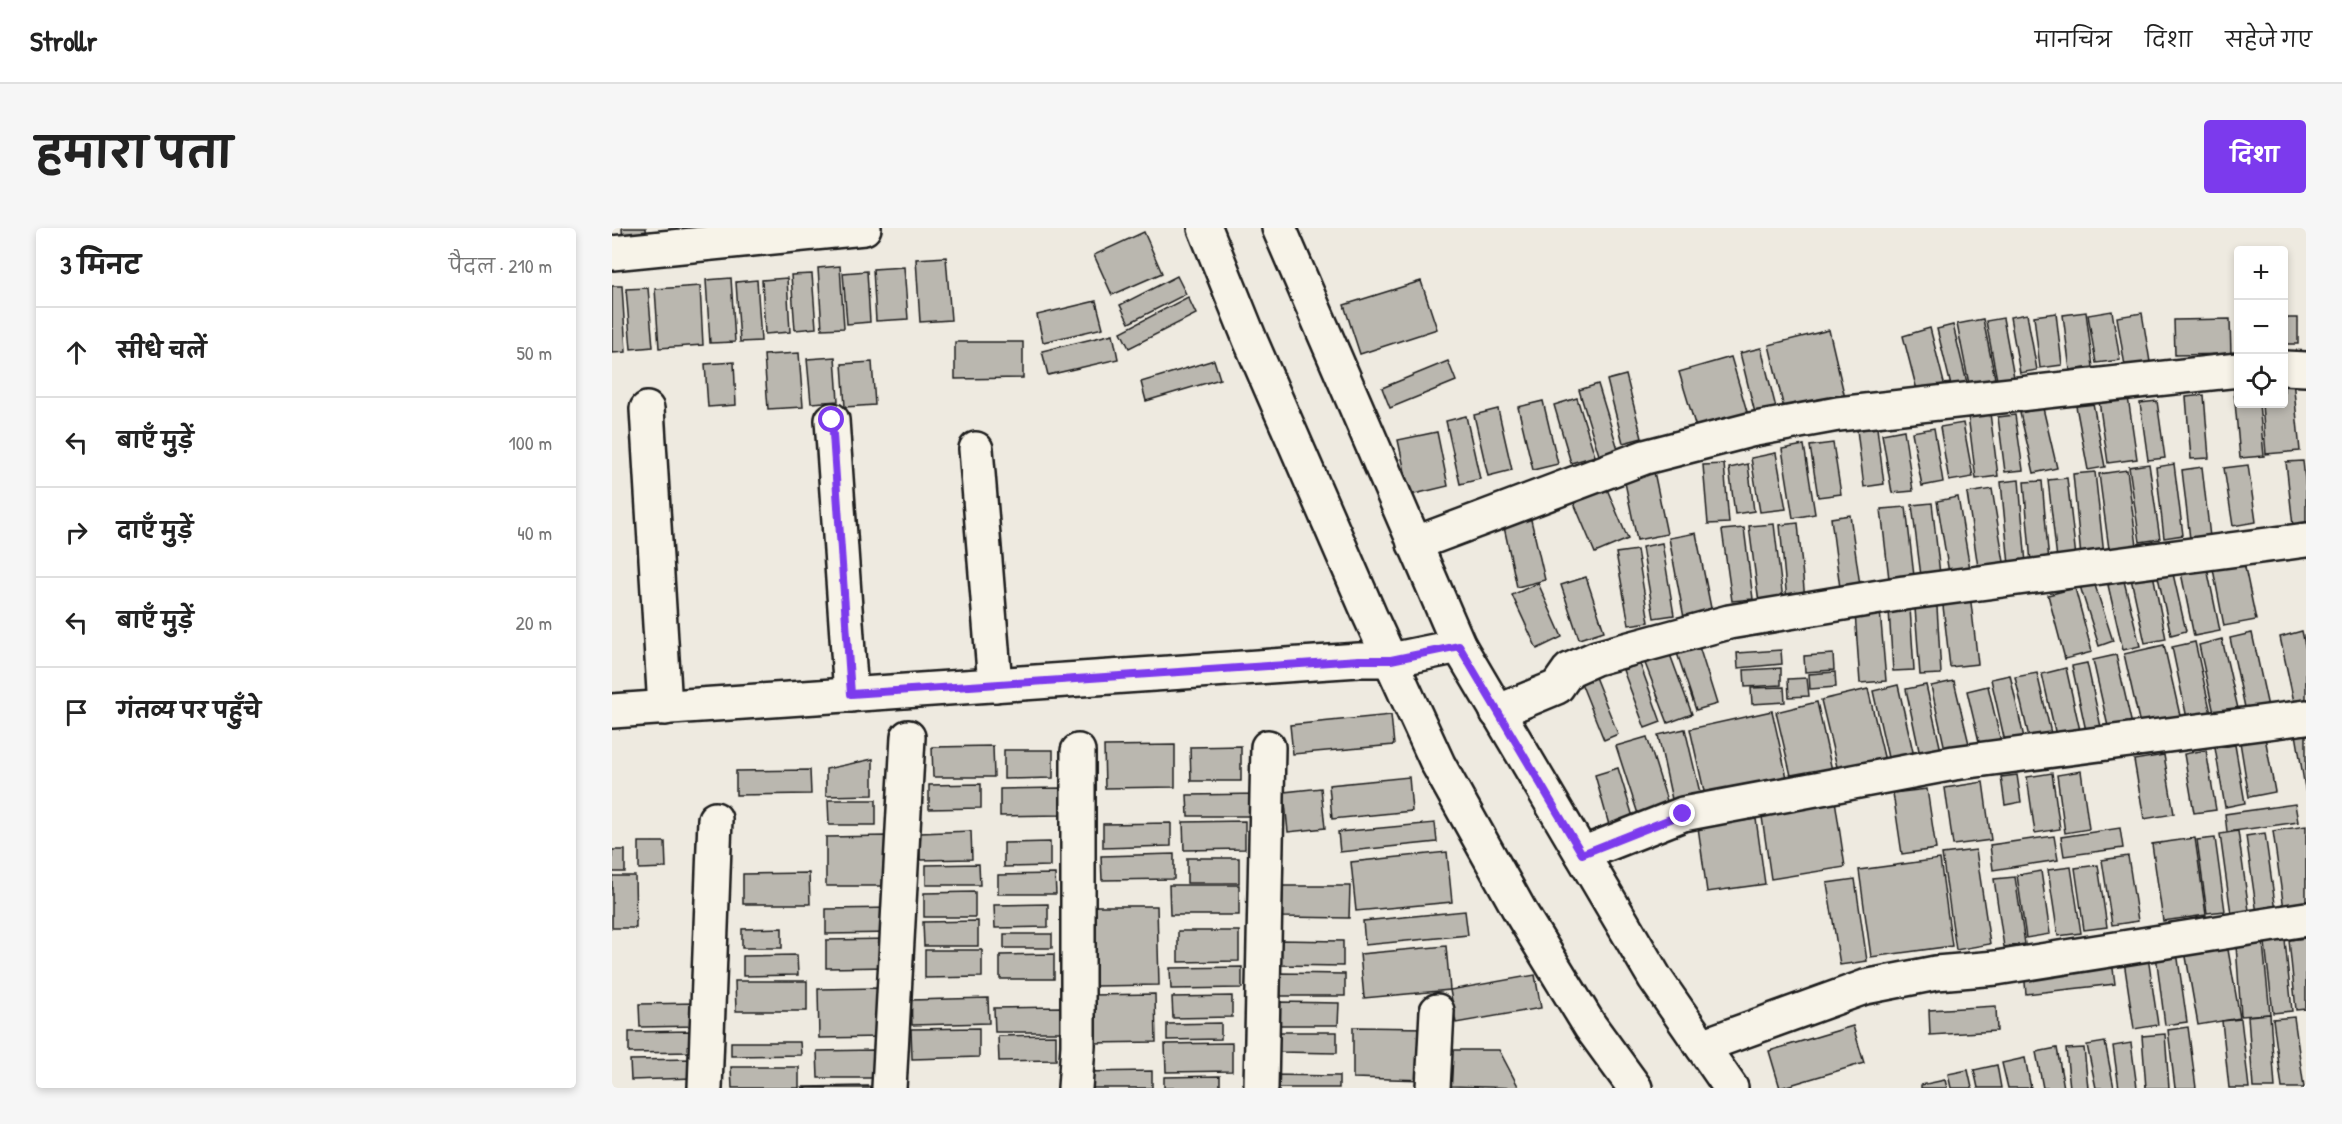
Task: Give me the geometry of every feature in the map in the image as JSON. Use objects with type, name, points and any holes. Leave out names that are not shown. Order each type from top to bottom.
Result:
[{"type":"street","points":[[612,253],[864,228]]},
{"type":"street","points":[[1205,228],[1251,342],[1438,764],[1521,914],[1590,1026],[1635,1088]]},
{"type":"street","points":[[1279,228],[1459,646],[1655,978],[1731,1088]]},
{"type":"street","points":[[2288,368],[2306,369]]},
{"type":"street","points":[[1414,544],[1645,457],[1750,430],[1838,414],[2234,370]]},
{"type":"street","points":[[647,409],[665,708]]},
{"type":"street","points":[[832,420],[851,694]]},
{"type":"street","points":[[976,449],[995,685]]},
{"type":"street","points":[[1497,712],[1557,687],[1569,670],[1596,658],[1729,622],[1904,593],[2306,540]]},
{"type":"street","points":[[612,711],[1359,660],[1391,660],[1459,646]]},
{"type":"street","points":[[1582,854],[1683,814],[1954,763],[2306,717]]},
{"type":"street","points":[[889,1088],[908,737]]},
{"type":"street","points":[[1262,1088],[1268,747]]},
{"type":"street","points":[[1075,1088],[1078,1046],[1078,751]]},
{"type":"street","points":[[705,1088],[716,819]]},
{"type":"street","points":[[1702,1046],[1865,987],[1936,973],[1996,968],[2306,919]]},
{"type":"street","points":[[1433,1088],[1437,1011]]},
{"type":"building","points":[[622,228],[646,228],[647,244],[623,245]]},
{"type":"building","points":[[1144,232],[1162,273],[1112,295],[1094,255]]},
{"type":"building","points":[[946,257],[951,320],[920,322],[916,259]]},
{"type":"building","points":[[840,266],[844,328],[822,329],[818,268]]},
{"type":"building","points":[[904,267],[908,319],[876,321],[873,269]]},
{"type":"building","points":[[867,271],[870,322],[847,324],[843,273]]},
{"type":"building","points":[[812,274],[816,328],[795,330],[791,275]]},
{"type":"building","points":[[1177,276],[1186,294],[1129,323],[1120,305]]},
{"type":"building","points":[[731,278],[735,342],[710,343],[706,280]]},
{"type":"building","points":[[787,278],[790,332],[765,334],[762,280]]},
{"type":"building","points":[[757,280],[761,341],[740,342],[736,282]]},
{"type":"building","points":[[1421,281],[1437,329],[1360,354],[1344,305]]},
{"type":"building","points":[[612,286],[622,286],[626,352],[612,353]]},
{"type":"building","points":[[700,286],[703,345],[659,348],[655,289]]},
{"type":"building","points":[[648,288],[653,347],[631,349],[626,289]]},
{"type":"building","points":[[1188,297],[1196,314],[1129,348],[1121,332]]},
{"type":"building","points":[[1096,301],[1103,328],[1043,342],[1037,315]]},
{"type":"building","points":[[2112,311],[2120,360],[2096,363],[2088,315]]},
{"type":"building","points":[[2086,312],[2093,367],[2070,370],[2063,315]]},
{"type":"building","points":[[2056,313],[2062,365],[2040,368],[2034,316]]},
{"type":"building","points":[[2142,313],[2150,362],[2125,366],[2117,317]]},
{"type":"building","points":[[2027,314],[2037,370],[2020,373],[2010,317]]},
{"type":"building","points":[[2003,318],[2014,377],[1997,380],[1986,321]]},
{"type":"building","points":[[2288,318],[2298,318],[2298,344],[2288,344]]},
{"type":"building","points":[[1983,319],[1995,378],[1969,384],[1957,324]]},
{"type":"building","points":[[2230,319],[2231,354],[2175,355],[2174,320]]},
{"type":"building","points":[[1953,325],[1967,383],[1951,386],[1937,329]]},
{"type":"building","points":[[1930,328],[1945,387],[1918,394],[1903,336]]},
{"type":"building","points":[[1829,330],[1845,398],[1785,413],[1769,345]]},
{"type":"building","points":[[1113,334],[1118,359],[1048,375],[1042,351]]},
{"type":"building","points":[[955,342],[1023,342],[1023,378],[955,379]]},
{"type":"building","points":[[1761,348],[1777,412],[1756,417],[1740,353]]},
{"type":"building","points":[[799,353],[803,407],[768,409],[764,355]]},
{"type":"building","points":[[835,357],[838,401],[811,403],[807,359]]},
{"type":"building","points":[[1731,357],[1748,415],[1697,431],[1679,372]]},
{"type":"building","points":[[1214,360],[1220,379],[1146,401],[1141,382]]},
{"type":"building","points":[[1448,361],[1456,381],[1390,408],[1382,388]]},
{"type":"building","points":[[734,362],[736,405],[708,407],[705,364]]},
{"type":"building","points":[[872,362],[875,405],[845,407],[842,364]]},
{"type":"building","points":[[1626,375],[1642,438],[1623,443],[1607,380]]},
{"type":"building","points":[[2288,380],[2293,380],[2300,451],[2266,454],[2262,408],[2288,408]]},
{"type":"building","points":[[1598,384],[1618,449],[1599,455],[1579,390]]},
{"type":"building","points":[[2204,395],[2209,458],[2191,459],[2186,397]]},
{"type":"building","points":[[2128,397],[2137,459],[2108,463],[2099,401]]},
{"type":"building","points":[[1577,398],[1595,456],[1571,463],[1554,405]]},
{"type":"building","points":[[1543,401],[1558,464],[1533,470],[1518,407]]},
{"type":"building","points":[[2157,401],[2165,458],[2148,460],[2140,403]]},
{"type":"building","points":[[2093,403],[2105,467],[2088,470],[2076,406]]},
{"type":"building","points":[[2043,408],[2057,468],[2034,473],[2020,413]]},
{"type":"building","points":[[2236,408],[2259,408],[2264,456],[2240,458]]},
{"type":"building","points":[[1498,409],[1512,470],[1488,476],[1474,415]]},
{"type":"building","points":[[1990,413],[1998,476],[1976,479],[1968,415]]},
{"type":"building","points":[[2015,415],[2023,470],[2005,472],[1998,417]]},
{"type":"building","points":[[1466,416],[1480,479],[1460,484],[1446,421]]},
{"type":"building","points":[[1963,423],[1973,477],[1949,481],[1940,427]]},
{"type":"building","points":[[1877,428],[1884,484],[1864,487],[1857,430]]},
{"type":"building","points":[[1934,428],[1943,482],[1922,486],[1912,432]]},
{"type":"building","points":[[1904,430],[1913,491],[1892,493],[1882,434]]},
{"type":"building","points":[[1437,432],[1448,486],[1410,495],[1398,440]]},
{"type":"building","points":[[1833,443],[1841,494],[1818,497],[1810,446]]},
{"type":"building","points":[[1804,445],[1815,514],[1793,518],[1782,449]]},
{"type":"building","points":[[1776,453],[1786,509],[1760,512],[1751,458]]},
{"type":"building","points":[[2303,461],[2306,525],[2293,526],[2286,462]]},
{"type":"building","points":[[1652,462],[1667,534],[1637,540],[1622,468]]},
{"type":"building","points":[[1724,464],[1729,523],[1708,524],[1703,465]]},
{"type":"building","points":[[1748,464],[1754,511],[1735,514],[1729,468]]},
{"type":"building","points":[[2149,464],[2160,539],[2140,542],[2129,467]]},
{"type":"building","points":[[2174,464],[2183,535],[2164,538],[2156,467]]},
{"type":"building","points":[[2248,465],[2256,522],[2233,526],[2224,468]]},
{"type":"building","points":[[2202,467],[2210,537],[2190,539],[2182,470]]},
{"type":"building","points":[[2127,470],[2137,546],[2109,549],[2099,474]]},
{"type":"building","points":[[2095,472],[2104,555],[2081,557],[2073,474]]},
{"type":"building","points":[[2067,478],[2076,557],[2057,559],[2048,480]]},
{"type":"building","points":[[2019,480],[2026,564],[2009,565],[2001,482]]},
{"type":"building","points":[[2042,481],[2049,562],[2031,563],[2024,482]]},
{"type":"building","points":[[1604,482],[1628,539],[1595,553],[1571,496]]},
{"type":"building","points":[[1992,489],[2004,562],[1978,567],[1967,493]]},
{"type":"building","points":[[1958,497],[1970,569],[1949,573],[1937,501]]},
{"type":"building","points":[[1932,503],[1940,574],[1921,576],[1912,505]]},
{"type":"building","points":[[1528,507],[1545,580],[1517,587],[1501,513]]},
{"type":"building","points":[[1906,507],[1914,576],[1889,579],[1881,509]]},
{"type":"building","points":[[1850,515],[1860,585],[1840,588],[1831,518]]},
{"type":"building","points":[[1798,523],[1805,600],[1787,601],[1780,525]]},
{"type":"building","points":[[1774,524],[1783,600],[1759,603],[1749,526]]},
{"type":"building","points":[[1744,528],[1753,599],[1732,601],[1722,530]]},
{"type":"building","points":[[1696,533],[1712,613],[1684,618],[1669,538]]},
{"type":"building","points":[[1662,543],[1674,615],[1654,618],[1642,547]]},
{"type":"building","points":[[1637,550],[1649,622],[1629,625],[1616,553]]},
{"type":"building","points":[[2243,558],[2256,620],[2224,626],[2212,564]]},
{"type":"building","points":[[2206,563],[2220,631],[2194,636],[2180,568]]},
{"type":"building","points":[[2171,565],[2186,631],[2171,635],[2156,568]]},
{"type":"building","points":[[2152,569],[2166,639],[2145,643],[2130,574]]},
{"type":"building","points":[[1586,577],[1604,631],[1579,639],[1561,585]]},
{"type":"building","points":[[2093,579],[2113,641],[2099,646],[2079,583]]},
{"type":"building","points":[[2124,581],[2140,646],[2123,650],[2108,585]]},
{"type":"building","points":[[1538,583],[1562,637],[1537,649],[1512,595]]},
{"type":"building","points":[[2075,588],[2092,652],[2065,659],[2048,595]]},
{"type":"building","points":[[1970,594],[1978,664],[1950,667],[1942,597]]},
{"type":"building","points":[[1937,607],[1941,674],[1920,675],[1915,608]]},
{"type":"building","points":[[1910,608],[1914,670],[1893,671],[1889,610]]},
{"type":"building","points":[[1880,610],[1886,681],[1860,683],[1855,612]]},
{"type":"building","points":[[2302,631],[2306,650],[2306,709],[2296,711],[2280,637]]},
{"type":"building","points":[[2252,633],[2268,707],[2246,712],[2230,638]]},
{"type":"building","points":[[1696,637],[1717,704],[1696,710],[1674,644]]},
{"type":"building","points":[[2222,639],[2239,713],[2215,718],[2199,645]]},
{"type":"building","points":[[2195,642],[2212,718],[2188,723],[2172,647]]},
{"type":"building","points":[[2164,645],[2181,720],[2141,729],[2124,654]]},
{"type":"building","points":[[1668,649],[1692,714],[1668,723],[1643,658]]},
{"type":"building","points":[[1781,650],[1782,664],[1738,668],[1737,653]]},
{"type":"building","points":[[1833,654],[1834,670],[1805,672],[1804,656]]},
{"type":"building","points":[[2116,655],[2132,725],[2109,731],[2093,660]]},
{"type":"building","points":[[2087,663],[2101,727],[2086,731],[2072,666]]},
{"type":"building","points":[[1640,664],[1661,722],[1645,728],[1623,670]]},
{"type":"building","points":[[1591,667],[1618,734],[1604,740],[1577,673]]},
{"type":"building","points":[[1781,668],[1781,685],[1745,687],[1744,670]]},
{"type":"building","points":[[2066,668],[2081,735],[2057,740],[2042,674]]},
{"type":"building","points":[[1835,672],[1836,687],[1810,689],[1809,674]]},
{"type":"building","points":[[2037,673],[2053,742],[2031,746],[2015,677]]},
{"type":"building","points":[[2010,675],[2026,747],[2007,751],[1991,679]]},
{"type":"building","points":[[1807,678],[1809,696],[1789,697],[1788,679]]},
{"type":"building","points":[[1954,681],[1970,748],[1946,754],[1931,686]]},
{"type":"building","points":[[1898,685],[1914,756],[1889,762],[1873,691]]},
{"type":"building","points":[[1926,685],[1942,755],[1921,760],[1906,689]]},
{"type":"building","points":[[1988,686],[2001,742],[1980,746],[1967,691]]},
{"type":"building","points":[[1784,687],[1785,702],[1752,704],[1751,688]]},
{"type":"building","points":[[1868,689],[1885,761],[1838,771],[1821,700]]},
{"type":"building","points":[[1817,702],[1833,775],[1793,784],[1776,712]]},
{"type":"building","points":[[1772,711],[1788,782],[1706,800],[1690,729]]},
{"type":"building","points":[[1391,715],[1394,745],[1293,754],[1290,725]]},
{"type":"building","points":[[2306,726],[2306,794],[2295,728]]},
{"type":"building","points":[[1685,729],[1701,797],[1673,804],[1658,735]]},
{"type":"building","points":[[1647,737],[1668,804],[1638,814],[1616,746]]},
{"type":"building","points":[[2265,737],[2275,792],[2249,797],[2240,742]]},
{"type":"building","points":[[1175,745],[1175,787],[1105,788],[1104,746]]},
{"type":"building","points":[[2235,745],[2245,803],[2225,807],[2215,748]]},
{"type":"building","points":[[993,746],[994,777],[933,777],[932,747]]},
{"type":"building","points":[[1241,746],[1241,781],[1191,781],[1190,747]]},
{"type":"building","points":[[1004,750],[1053,750],[1053,778],[1004,779]]},
{"type":"building","points":[[2206,750],[2216,810],[2194,813],[2184,754]]},
{"type":"building","points":[[2164,755],[2174,814],[2144,819],[2134,760]]},
{"type":"building","points":[[873,759],[873,795],[826,796],[826,769]]},
{"type":"building","points":[[1618,768],[1633,817],[1609,825],[1595,775]]},
{"type":"building","points":[[810,770],[811,794],[736,795],[736,771]]},
{"type":"building","points":[[2081,771],[2089,829],[2065,833],[2057,775]]},
{"type":"building","points":[[2052,773],[2060,829],[2035,833],[2027,777]]},
{"type":"building","points":[[2017,775],[2021,802],[2005,805],[2001,777]]},
{"type":"building","points":[[1409,777],[1412,811],[1332,819],[1329,785]]},
{"type":"building","points":[[1983,782],[1991,840],[1953,845],[1945,788]]},
{"type":"building","points":[[981,784],[981,808],[929,809],[929,785]]},
{"type":"building","points":[[1062,788],[1062,815],[1000,816],[1000,789]]},
{"type":"building","points":[[1321,788],[1325,828],[1288,832],[1284,792]]},
{"type":"building","points":[[1927,789],[1936,849],[1902,854],[1893,793]]},
{"type":"building","points":[[1261,794],[1262,816],[1188,816],[1187,795]]},
{"type":"building","points":[[828,800],[876,800],[876,825],[829,825]]},
{"type":"building","points":[[1835,800],[1845,867],[1771,879],[1761,810]]},
{"type":"building","points":[[2295,804],[2298,822],[2227,832],[2225,814]]},
{"type":"building","points":[[1756,819],[1765,884],[1707,892],[1698,827]]},
{"type":"building","points":[[1245,821],[1245,849],[1184,850],[1183,822]]},
{"type":"building","points":[[1171,823],[1171,846],[1103,848],[1103,824]]},
{"type":"building","points":[[1435,823],[1437,842],[1340,852],[1338,832]]},
{"type":"building","points":[[2306,826],[2306,906],[2284,909],[2273,831]]},
{"type":"building","points":[[2120,828],[2123,848],[2064,856],[2061,837]]},
{"type":"building","points":[[971,831],[972,859],[920,860],[920,833]]},
{"type":"building","points":[[2238,831],[2250,918],[2232,921],[2220,834]]},
{"type":"building","points":[[2265,833],[2276,911],[2257,914],[2246,836]]},
{"type":"building","points":[[887,836],[888,886],[826,886],[826,837]]},
{"type":"building","points":[[2054,836],[2058,860],[1993,870],[1990,845]]},
{"type":"building","points":[[2195,838],[2206,915],[2163,921],[2152,844]]},
{"type":"building","points":[[2215,838],[2225,911],[2207,913],[2197,840]]},
{"type":"building","points":[[639,842],[665,842],[666,868],[639,869]]},
{"type":"building","points":[[1050,842],[1050,866],[1004,867],[1004,843]]},
{"type":"building","points":[[612,850],[625,850],[625,872],[612,872]]},
{"type":"building","points":[[1976,850],[1990,944],[1956,950],[1942,854]]},
{"type":"building","points":[[1447,852],[1452,902],[1356,911],[1351,862]]},
{"type":"building","points":[[1174,854],[1174,879],[1102,880],[1101,856]]},
{"type":"building","points":[[2128,856],[2138,921],[2112,925],[2102,860]]},
{"type":"building","points":[[1187,858],[1239,858],[1239,883],[1187,883]]},
{"type":"building","points":[[1940,859],[1952,946],[1871,957],[1859,870]]},
{"type":"building","points":[[979,864],[980,885],[926,885],[926,865]]},
{"type":"building","points":[[2098,865],[2107,927],[2084,930],[2075,868]]},
{"type":"building","points":[[2071,867],[2081,933],[2058,936],[2048,870]]},
{"type":"building","points":[[2041,871],[2050,934],[2026,938],[2017,875]]},
{"type":"building","points":[[809,873],[810,904],[743,904],[743,874]]},
{"type":"building","points":[[1055,874],[1056,894],[998,894],[998,875]]},
{"type":"building","points":[[612,876],[635,876],[636,928],[612,928]]},
{"type":"building","points":[[2015,877],[2025,944],[2004,947],[1994,879]]},
{"type":"building","points":[[1855,879],[1867,961],[1840,965],[1827,883]]},
{"type":"building","points":[[1169,885],[1239,885],[1239,915],[1170,915]]},
{"type":"building","points":[[1283,886],[1350,886],[1349,918],[1282,917]]},
{"type":"building","points":[[975,892],[975,917],[924,917],[924,893]]},
{"type":"building","points":[[1048,904],[1048,927],[995,928],[994,905]]},
{"type":"building","points":[[1095,906],[1157,906],[1159,985],[1096,986]]},
{"type":"building","points":[[893,908],[894,933],[826,934],[826,909]]},
{"type":"building","points":[[1465,911],[1468,935],[1365,945],[1363,921]]},
{"type":"building","points":[[978,921],[978,946],[924,946],[923,922]]},
{"type":"building","points":[[782,928],[782,948],[742,948],[742,929]]},
{"type":"building","points":[[1178,931],[1239,931],[1239,961],[1178,962]]},
{"type":"building","points":[[1004,934],[1052,934],[1052,948],[1004,948]]},
{"type":"building","points":[[2306,938],[2306,1009],[2296,1010],[2289,940]]},
{"type":"building","points":[[890,939],[891,967],[826,968],[826,940]]},
{"type":"building","points":[[1277,940],[1343,941],[1343,966],[1277,965]]},
{"type":"building","points":[[2285,940],[2292,1011],[2273,1013],[2265,943]]},
{"type":"building","points":[[2263,943],[2270,1014],[2241,1016],[2236,945]]},
{"type":"building","points":[[2227,944],[2240,1018],[2198,1025],[2185,951]]},
{"type":"building","points":[[1446,946],[1450,990],[1364,998],[1360,954]]},
{"type":"building","points":[[925,950],[982,950],[982,977],[925,978]]},
{"type":"building","points":[[2177,952],[2187,1022],[2165,1025],[2156,955]]},
{"type":"building","points":[[1054,954],[1054,979],[1000,979],[1000,955]]},
{"type":"building","points":[[797,955],[798,975],[743,976],[743,956]]},
{"type":"building","points":[[2148,957],[2158,1025],[2134,1029],[2124,961]]},
{"type":"building","points":[[2112,961],[2115,984],[2026,994],[2024,971]]},
{"type":"building","points":[[1242,967],[1242,988],[1171,989],[1170,968]]},
{"type":"building","points":[[1278,973],[1345,974],[1345,996],[1278,996]]},
{"type":"building","points":[[1535,975],[1541,1008],[1456,1023],[1450,990]]},
{"type":"building","points":[[735,981],[807,981],[807,1011],[736,1011]]},
{"type":"building","points":[[880,988],[881,1037],[819,1038],[818,989]]},
{"type":"building","points":[[1155,994],[1156,1042],[1092,1043],[1091,995]]},
{"type":"building","points":[[1232,996],[1232,1017],[1173,1018],[1172,997]]},
{"type":"building","points":[[988,998],[989,1023],[912,1025],[911,1000]]},
{"type":"building","points":[[1278,1002],[1339,1003],[1338,1025],[1278,1025]]},
{"type":"building","points":[[697,1003],[697,1026],[640,1027],[639,1004]]},
{"type":"building","points":[[1996,1006],[1997,1031],[1930,1035],[1929,1010]]},
{"type":"building","points":[[1061,1007],[1061,1032],[995,1032],[994,1008]]},
{"type":"building","points":[[2270,1014],[2275,1088],[2253,1088],[2248,1016]]},
{"type":"building","points":[[2294,1017],[2304,1088],[2282,1088],[2273,1019]]},
{"type":"building","points":[[2241,1019],[2249,1088],[2229,1088],[2222,1021]]},
{"type":"building","points":[[1221,1023],[1221,1039],[1167,1040],[1167,1024]]},
{"type":"building","points":[[1853,1026],[1864,1063],[1780,1088],[1769,1051]]},
{"type":"building","points":[[1353,1027],[1428,1028],[1427,1080],[1353,1078]]},
{"type":"building","points":[[2188,1027],[2196,1088],[2175,1088],[2168,1030]]},
{"type":"building","points":[[979,1028],[979,1057],[912,1059],[911,1029]]},
{"type":"building","points":[[693,1031],[693,1052],[629,1053],[629,1032]]},
{"type":"building","points":[[1278,1032],[1337,1032],[1337,1053],[1278,1052]]},
{"type":"building","points":[[2165,1034],[2169,1088],[2146,1088],[2142,1036]]},
{"type":"building","points":[[1056,1035],[1056,1060],[999,1061],[998,1036]]},
{"type":"building","points":[[731,1042],[800,1042],[801,1055],[731,1056]]},
{"type":"building","points":[[2105,1042],[2114,1088],[2096,1088],[2087,1045]]},
{"type":"building","points":[[1232,1043],[1232,1071],[1166,1072],[1165,1044]]},
{"type":"building","points":[[2131,1043],[2137,1088],[2119,1088],[2113,1046]]},
{"type":"building","points":[[2057,1048],[2064,1088],[2043,1088],[2036,1052]]},
{"type":"building","points":[[2084,1048],[2088,1088],[2070,1088],[2066,1049]]},
{"type":"building","points":[[873,1050],[873,1078],[818,1078],[817,1051]]},
{"type":"building","points":[[1452,1050],[1499,1050],[1519,1088],[1451,1086]]},
{"type":"building","points":[[2025,1058],[2031,1088],[2008,1088],[2002,1063]]},
{"type":"building","points":[[694,1059],[694,1078],[631,1080],[630,1060]]},
{"type":"building","points":[[1997,1065],[2001,1088],[1978,1088],[1974,1070]]},
{"type":"building","points":[[731,1067],[799,1067],[799,1088],[732,1088]]},
{"type":"building","points":[[1968,1070],[1972,1088],[1951,1088],[1948,1074]]},
{"type":"building","points":[[1152,1071],[1152,1088],[1079,1088],[1079,1072]]},
{"type":"building","points":[[1268,1075],[1339,1076],[1339,1088],[1268,1088]]},
{"type":"building","points":[[1220,1076],[1220,1088],[1164,1088],[1164,1077]]},
{"type":"building","points":[[1945,1080],[1947,1088],[1921,1088],[1921,1085]]},
{"type":"building","points":[[869,1086],[869,1088],[802,1088],[802,1087]]},
{"type":"route","points":[[832,420],[851,694],[1359,660],[1391,660],[1459,646],[1582,854],[1683,814]]}]
